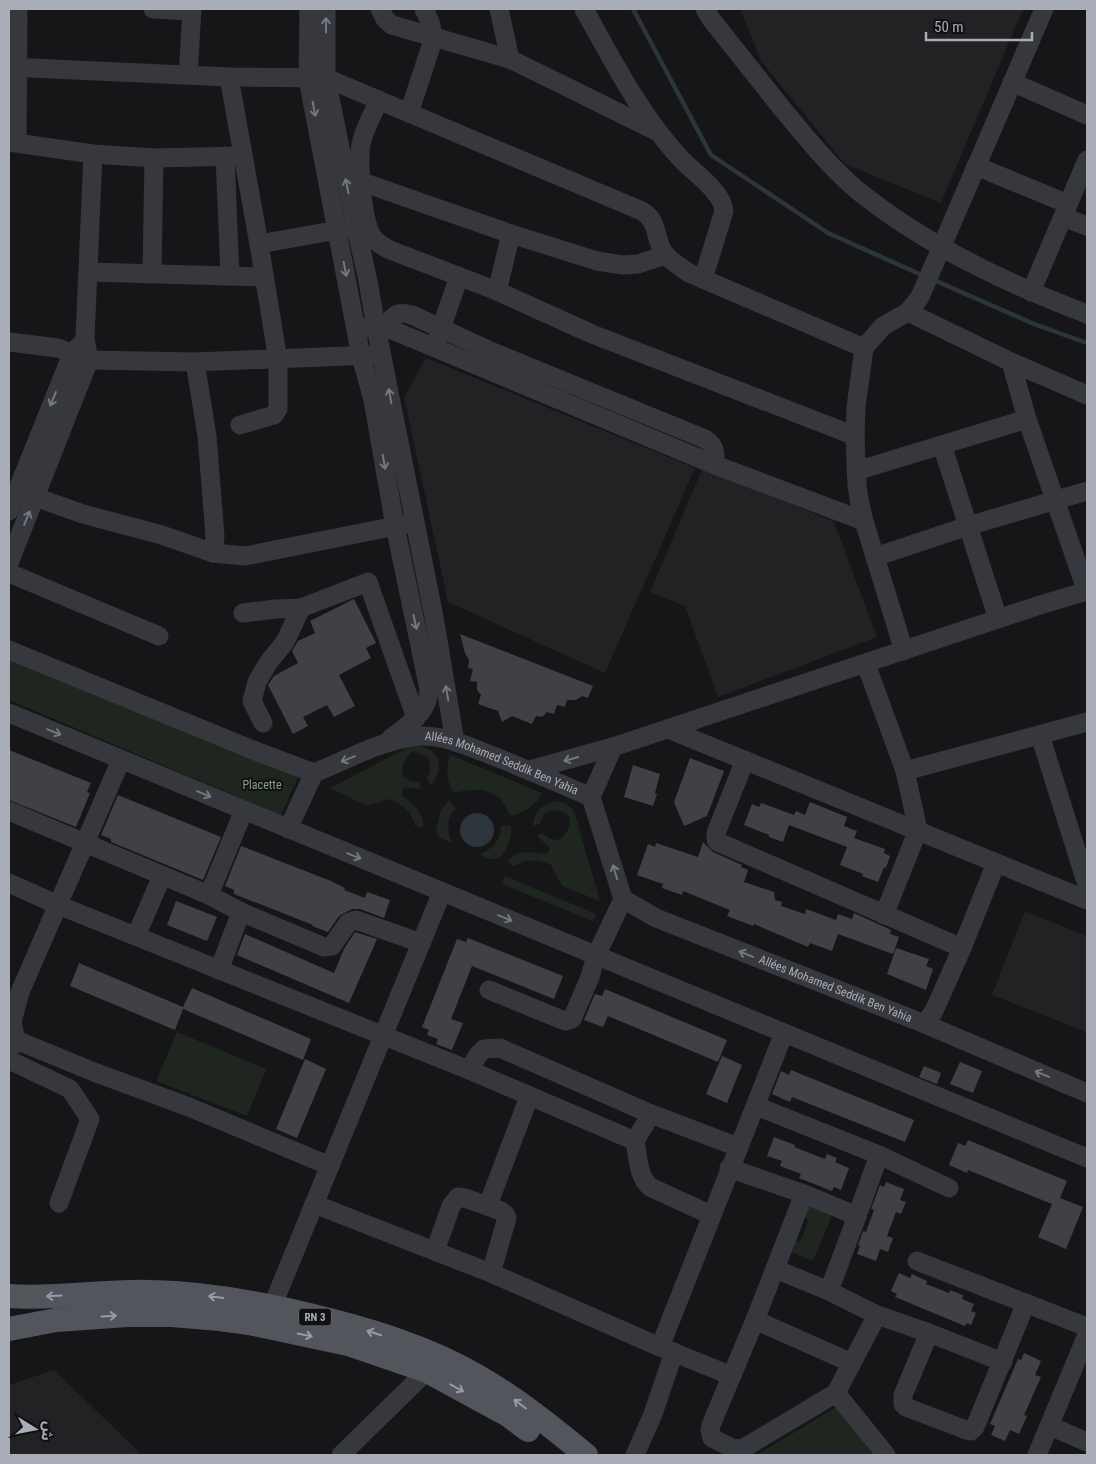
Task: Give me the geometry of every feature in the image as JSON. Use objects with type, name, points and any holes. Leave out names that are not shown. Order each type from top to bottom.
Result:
[{"type":"main road","name":"RN 3","points":[[9,1296],[152,1292],[194,1294],[271,1317],[348,1344],[434,1364],[504,1413],[540,1429],[586,1455]]},
{"type":"main road","name":"RN 3","points":[[9,1328],[56,1320],[145,1315],[220,1318],[271,1317]]},
{"type":"main road","name":"RN 3","points":[[540,1429],[560,1455]]},
{"type":"street","points":[[18,9],[12,67],[13,142],[93,154],[154,158],[234,156]]},
{"type":"street","points":[[153,9],[192,10],[188,75]]},
{"type":"street","points":[[309,9],[317,79],[346,228],[356,329],[361,356],[373,400],[389,437],[415,523],[434,616],[455,742]]},
{"type":"street","points":[[317,79],[326,9]]},
{"type":"street","points":[[380,9],[392,25],[510,59],[659,133]]},
{"type":"street","points":[[409,113],[434,37],[424,9]]},
{"type":"street","points":[[500,9],[510,59]]},
{"type":"street","points":[[584,9],[624,81],[659,133],[681,159],[722,201],[724,210],[703,279]]},
{"type":"street","points":[[705,9],[717,27],[806,139],[856,189],[941,248],[1031,292],[1087,314]]},
{"type":"street","points":[[904,651],[864,522],[857,486],[856,407],[864,348],[882,326],[908,312],[920,297],[1044,9]]},
{"type":"street","points":[[12,67],[317,79],[379,100],[642,211],[649,215],[653,222],[660,245],[666,255],[689,274],[864,348]]},
{"type":"street","points":[[229,77],[234,156],[230,276]]},
{"type":"street","points":[[1012,82],[1087,115]]},
{"type":"street","points":[[379,100],[361,142],[360,155],[366,224],[378,244],[497,291],[592,334],[855,436]]},
{"type":"street","points":[[9,563],[35,497],[85,338],[93,154]]},
{"type":"street","points":[[234,156],[259,244],[278,360],[278,409],[274,415],[240,425]]},
{"type":"street","points":[[152,274],[154,158]]},
{"type":"street","points":[[1031,292],[1087,160]]},
{"type":"street","points":[[976,166],[1066,211],[1087,226]]},
{"type":"street","points":[[362,182],[511,234],[609,264],[638,264],[666,255]]},
{"type":"street","points":[[259,244],[346,228]]},
{"type":"street","points":[[346,228],[368,281],[380,327],[395,526],[429,689],[426,705],[416,718],[380,746]]},
{"type":"street","points":[[497,291],[511,234]]},
{"type":"street","points":[[89,272],[264,277]]},
{"type":"street","points":[[434,347],[459,277]]},
{"type":"street","points":[[908,312],[1011,362],[1087,395]]},
{"type":"street","points":[[380,327],[392,317],[403,313],[412,315],[488,350],[705,439],[715,449],[715,465]]},
{"type":"street","points":[[356,329],[380,327],[434,347],[715,465],[864,522]]},
{"type":"street","points":[[9,342],[58,348],[80,357],[195,362],[381,355]]},
{"type":"street","points":[[9,511],[80,357]]},
{"type":"street","points":[[195,362],[207,436],[215,536],[213,553]]},
{"type":"street","points":[[530,770],[613,747],[998,619],[1087,592],[1027,419],[1011,362]]},
{"type":"street","points":[[856,471],[1027,419]]},
{"type":"street","points":[[942,444],[998,619]]},
{"type":"street","points":[[875,557],[968,526],[1087,491]]},
{"type":"street","points":[[35,497],[83,514],[162,535],[213,553],[245,556],[415,523]]},
{"type":"street","points":[[9,573],[159,636]]},
{"type":"street","points":[[243,613],[301,608],[368,582],[416,718]]},
{"type":"street","points":[[263,723],[252,701],[257,682],[268,663],[285,642],[301,608]]},
{"type":"street","points":[[9,650],[314,773],[288,828]]},
{"type":"street","points":[[866,664],[905,771],[918,830],[884,915]]},
{"type":"street","points":[[9,713],[1087,1158]]},
{"type":"street","points":[[905,771],[1087,722]]},
{"type":"street","points":[[668,728],[1087,900]]},
{"type":"street","points":[[1040,735],[1081,842],[1087,885]]},
{"type":"street","name":"Allées Mohamed Seddik Ben Yahia","points":[[314,773],[380,746],[411,737],[439,738],[455,742],[530,770],[591,797],[623,899],[656,918],[924,1024],[1087,1093]]},
{"type":"street","points":[[591,797],[613,747]]},
{"type":"street","points":[[11,1045],[12,1022],[20,992],[121,760]]},
{"type":"street","points":[[745,760],[716,833],[716,840],[962,948]]},
{"type":"street","points":[[208,895],[244,810]]},
{"type":"street","points":[[9,811],[208,895],[241,912],[324,947],[332,946],[348,923],[356,920],[421,943]]},
{"type":"street","points":[[924,1024],[934,1010],[962,948],[996,863]]},
{"type":"street","points":[[136,936],[162,876]]},
{"type":"street","points":[[9,883],[58,906],[469,1070],[635,1141]]},
{"type":"street","points":[[271,1317],[314,1204],[442,892]]},
{"type":"street","points":[[489,990],[560,1019],[572,1019],[587,985],[596,956],[623,899]]},
{"type":"street","points":[[219,970],[241,912]]},
{"type":"street","points":[[636,1455],[653,1414],[667,1350],[711,1215],[784,1033]]},
{"type":"street","points":[[11,1045],[94,1072],[189,1107],[330,1166]]},
{"type":"street","points":[[11,1045],[70,1089],[90,1119],[59,1203]]},
{"type":"street","points":[[469,1070],[484,1049],[500,1048],[651,1114],[738,1147]]},
{"type":"street","points":[[488,1206],[529,1097]]},
{"type":"street","points":[[756,1106],[879,1155],[949,1188]]},
{"type":"street","points":[[651,1114],[635,1141],[641,1172],[646,1183],[650,1187],[711,1215]]},
{"type":"street","points":[[829,1291],[879,1155]]},
{"type":"street","points":[[729,1168],[804,1194],[857,1216]]},
{"type":"street","points":[[804,1194],[710,1430],[712,1438],[734,1449],[744,1448],[836,1393],[877,1315]]},
{"type":"street","points":[[435,1251],[451,1206],[455,1200],[462,1197],[501,1210],[507,1218],[491,1273]]},
{"type":"street","points":[[314,1204],[491,1273],[667,1350],[732,1376]]},
{"type":"street","points":[[917,1262],[1087,1327]]},
{"type":"street","points":[[775,1268],[829,1291],[877,1315],[1003,1362]]},
{"type":"street","points":[[929,1333],[903,1395],[903,1402],[906,1407],[971,1431],[975,1427],[1026,1304]]},
{"type":"street","points":[[755,1320],[852,1363]]},
{"type":"street","points":[[1036,1455],[1050,1426],[1087,1335]]},
{"type":"street","points":[[341,1455],[434,1364]]},
{"type":"street","points":[[836,1393],[886,1455]]},
{"type":"street","points":[[1050,1426],[1087,1442]]},
{"type":"shaded area","points":[[740,9],[1023,9],[941,203],[845,164],[761,61]]},
{"type":"shaded area","points":[[426,358],[695,468],[605,673],[448,602],[404,397]]},
{"type":"shaded area","points":[[703,467],[834,522],[877,637],[718,697],[685,606],[650,592]]},
{"type":"shaded area","points":[[477,813],[484,814],[489,818],[493,823],[493,837],[489,842],[484,846],[477,847],[470,846],[465,842],[461,837],[460,830],[461,823],[465,818],[470,814]]},
{"type":"shaded area","points":[[1025,911],[1087,936],[1087,1032],[992,995]]},
{"type":"shaded area","points":[[54,1370],[142,1455],[9,1455],[9,1385]]},
{"type":"green space","name":"Placette","points":[[9,659],[298,777],[281,815],[9,700]]},
{"type":"green space","points":[[413,745],[429,749],[434,753],[439,764],[436,778],[431,785],[427,779],[430,764],[427,757],[412,752],[405,760],[402,769],[403,776],[409,781],[420,783],[421,789],[404,788],[401,795],[420,813],[423,828],[415,826],[412,816],[407,809],[390,799],[367,806],[330,788]]},
{"type":"green space","points":[[450,755],[542,793],[536,801],[519,814],[509,815],[500,799],[487,792],[471,790],[454,793],[449,784],[448,775]]},
{"type":"green space","points":[[449,800],[456,808],[450,815],[448,824],[452,843],[440,838],[436,832],[440,812]]},
{"type":"green space","points":[[556,801],[567,804],[574,811],[600,901],[562,886],[551,865],[532,861],[514,866],[508,861],[516,854],[521,853],[547,854],[550,848],[537,836],[542,833],[551,839],[559,840],[565,835],[569,827],[570,817],[561,811],[555,810],[544,814],[540,824],[533,826],[537,812],[546,804]]},
{"type":"green space","points":[[501,826],[511,826],[511,836],[504,852],[496,859],[487,858],[480,854],[488,850],[498,840]]},
{"type":"green space","points":[[505,876],[596,914],[593,921],[502,884]]},
{"type":"green space","points":[[177,1032],[266,1069],[247,1116],[156,1081]]},
{"type":"green space","points":[[806,1202],[833,1213],[813,1261],[789,1251],[793,1241],[801,1241],[808,1220],[802,1213]]},
{"type":"green space","points":[[840,1405],[872,1455],[756,1455]]},
{"type":"building","points":[[354,599],[376,643],[366,648],[371,658],[339,675],[355,706],[334,717],[327,705],[303,717],[308,726],[293,734],[268,685],[274,676],[298,663],[292,651],[298,641],[315,633],[310,621]]},
{"type":"building","points":[[460,634],[593,686],[588,698],[582,696],[576,700],[567,700],[565,707],[557,705],[554,714],[547,712],[542,717],[536,716],[532,724],[512,716],[502,722],[498,711],[478,704],[481,695],[477,690],[477,682],[470,681],[473,669],[468,668],[469,660]]},
{"type":"building","points":[[9,750],[91,783],[87,792],[90,793],[76,827],[9,800]]},
{"type":"building","points":[[690,758],[724,771],[707,816],[684,826],[674,802]]},
{"type":"building","points":[[633,765],[660,774],[653,806],[624,797]]},
{"type":"building","points":[[118,795],[221,837],[203,880],[111,842],[111,839],[101,835]]},
{"type":"building","points":[[810,802],[847,817],[844,826],[857,831],[854,838],[885,849],[884,853],[890,856],[878,882],[840,865],[847,847],[789,825],[783,842],[744,825],[752,804],[759,807],[761,803],[794,815],[796,811],[805,815]]},
{"type":"building","points":[[703,842],[713,852],[742,865],[741,867],[748,870],[744,882],[774,892],[775,900],[782,902],[781,906],[805,914],[806,909],[836,920],[838,914],[852,919],[854,913],[891,930],[890,934],[899,937],[893,954],[838,934],[832,951],[810,943],[808,947],[754,924],[753,926],[727,916],[730,910],[683,891],[682,895],[662,888],[663,884],[637,875],[648,844],[655,847],[656,843],[698,857]]},
{"type":"building","points":[[241,846],[331,881],[345,888],[344,890],[365,898],[367,892],[390,900],[384,918],[360,909],[352,909],[339,916],[328,932],[234,894],[234,890],[225,886]]},
{"type":"building","points":[[176,901],[217,917],[207,941],[167,925]]},
{"type":"building","points":[[355,932],[377,939],[349,1003],[237,955],[245,934],[334,973],[344,949]]},
{"type":"building","points":[[468,938],[563,976],[554,999],[472,966],[451,1019],[463,1023],[452,1050],[436,1044],[438,1039],[427,1035],[429,1030],[422,1027],[457,939],[466,942]]},
{"type":"building","points":[[896,948],[929,959],[926,966],[933,969],[926,990],[887,974]]},
{"type":"building","points":[[79,963],[183,1007],[192,988],[311,1039],[303,1060],[183,1009],[175,1030],[70,986]]},
{"type":"building","points":[[605,989],[727,1040],[718,1062],[608,1016],[603,1027],[584,1020],[595,994],[602,996]]},
{"type":"building","points":[[722,1056],[742,1065],[727,1103],[706,1094]]},
{"type":"building","points":[[305,1059],[326,1069],[297,1138],[276,1129]]},
{"type":"building","points":[[960,1062],[982,1071],[973,1093],[950,1084]]},
{"type":"building","points":[[924,1066],[941,1073],[937,1084],[919,1077]]},
{"type":"building","points":[[791,1070],[914,1120],[905,1142],[792,1097],[790,1102],[772,1094],[781,1071],[789,1075]]},
{"type":"building","points":[[774,1137],[825,1159],[827,1154],[837,1158],[835,1162],[849,1168],[841,1190],[834,1187],[832,1191],[799,1178],[801,1174],[780,1166],[782,1161],[767,1156]]},
{"type":"building","points":[[968,1140],[1067,1181],[1060,1198],[1083,1207],[1066,1249],[1038,1237],[1052,1204],[968,1170],[967,1173],[949,1165],[958,1143],[965,1146]]},
{"type":"building","points":[[886,1182],[904,1189],[900,1200],[906,1202],[901,1214],[896,1212],[887,1236],[893,1238],[888,1252],[880,1249],[876,1261],[857,1254],[860,1246],[858,1245],[863,1231],[866,1232],[874,1210],[871,1209],[880,1185],[884,1187]]},
{"type":"building","points":[[899,1273],[910,1278],[912,1274],[927,1281],[926,1284],[949,1293],[950,1290],[963,1295],[962,1299],[974,1304],[971,1311],[976,1313],[971,1325],[967,1323],[965,1326],[895,1297],[897,1294],[891,1291]]},
{"type":"building","points":[[1024,1353],[1041,1361],[1035,1375],[1041,1377],[1024,1415],[1027,1416],[1019,1434],[1010,1430],[1005,1441],[991,1435],[995,1426],[990,1424],[1018,1359],[1021,1360]]},
{"type":"waterway","points":[[633,9],[711,155],[828,233],[924,276]]},
{"type":"waterway","points":[[934,280],[1034,324],[1087,343]]}]
